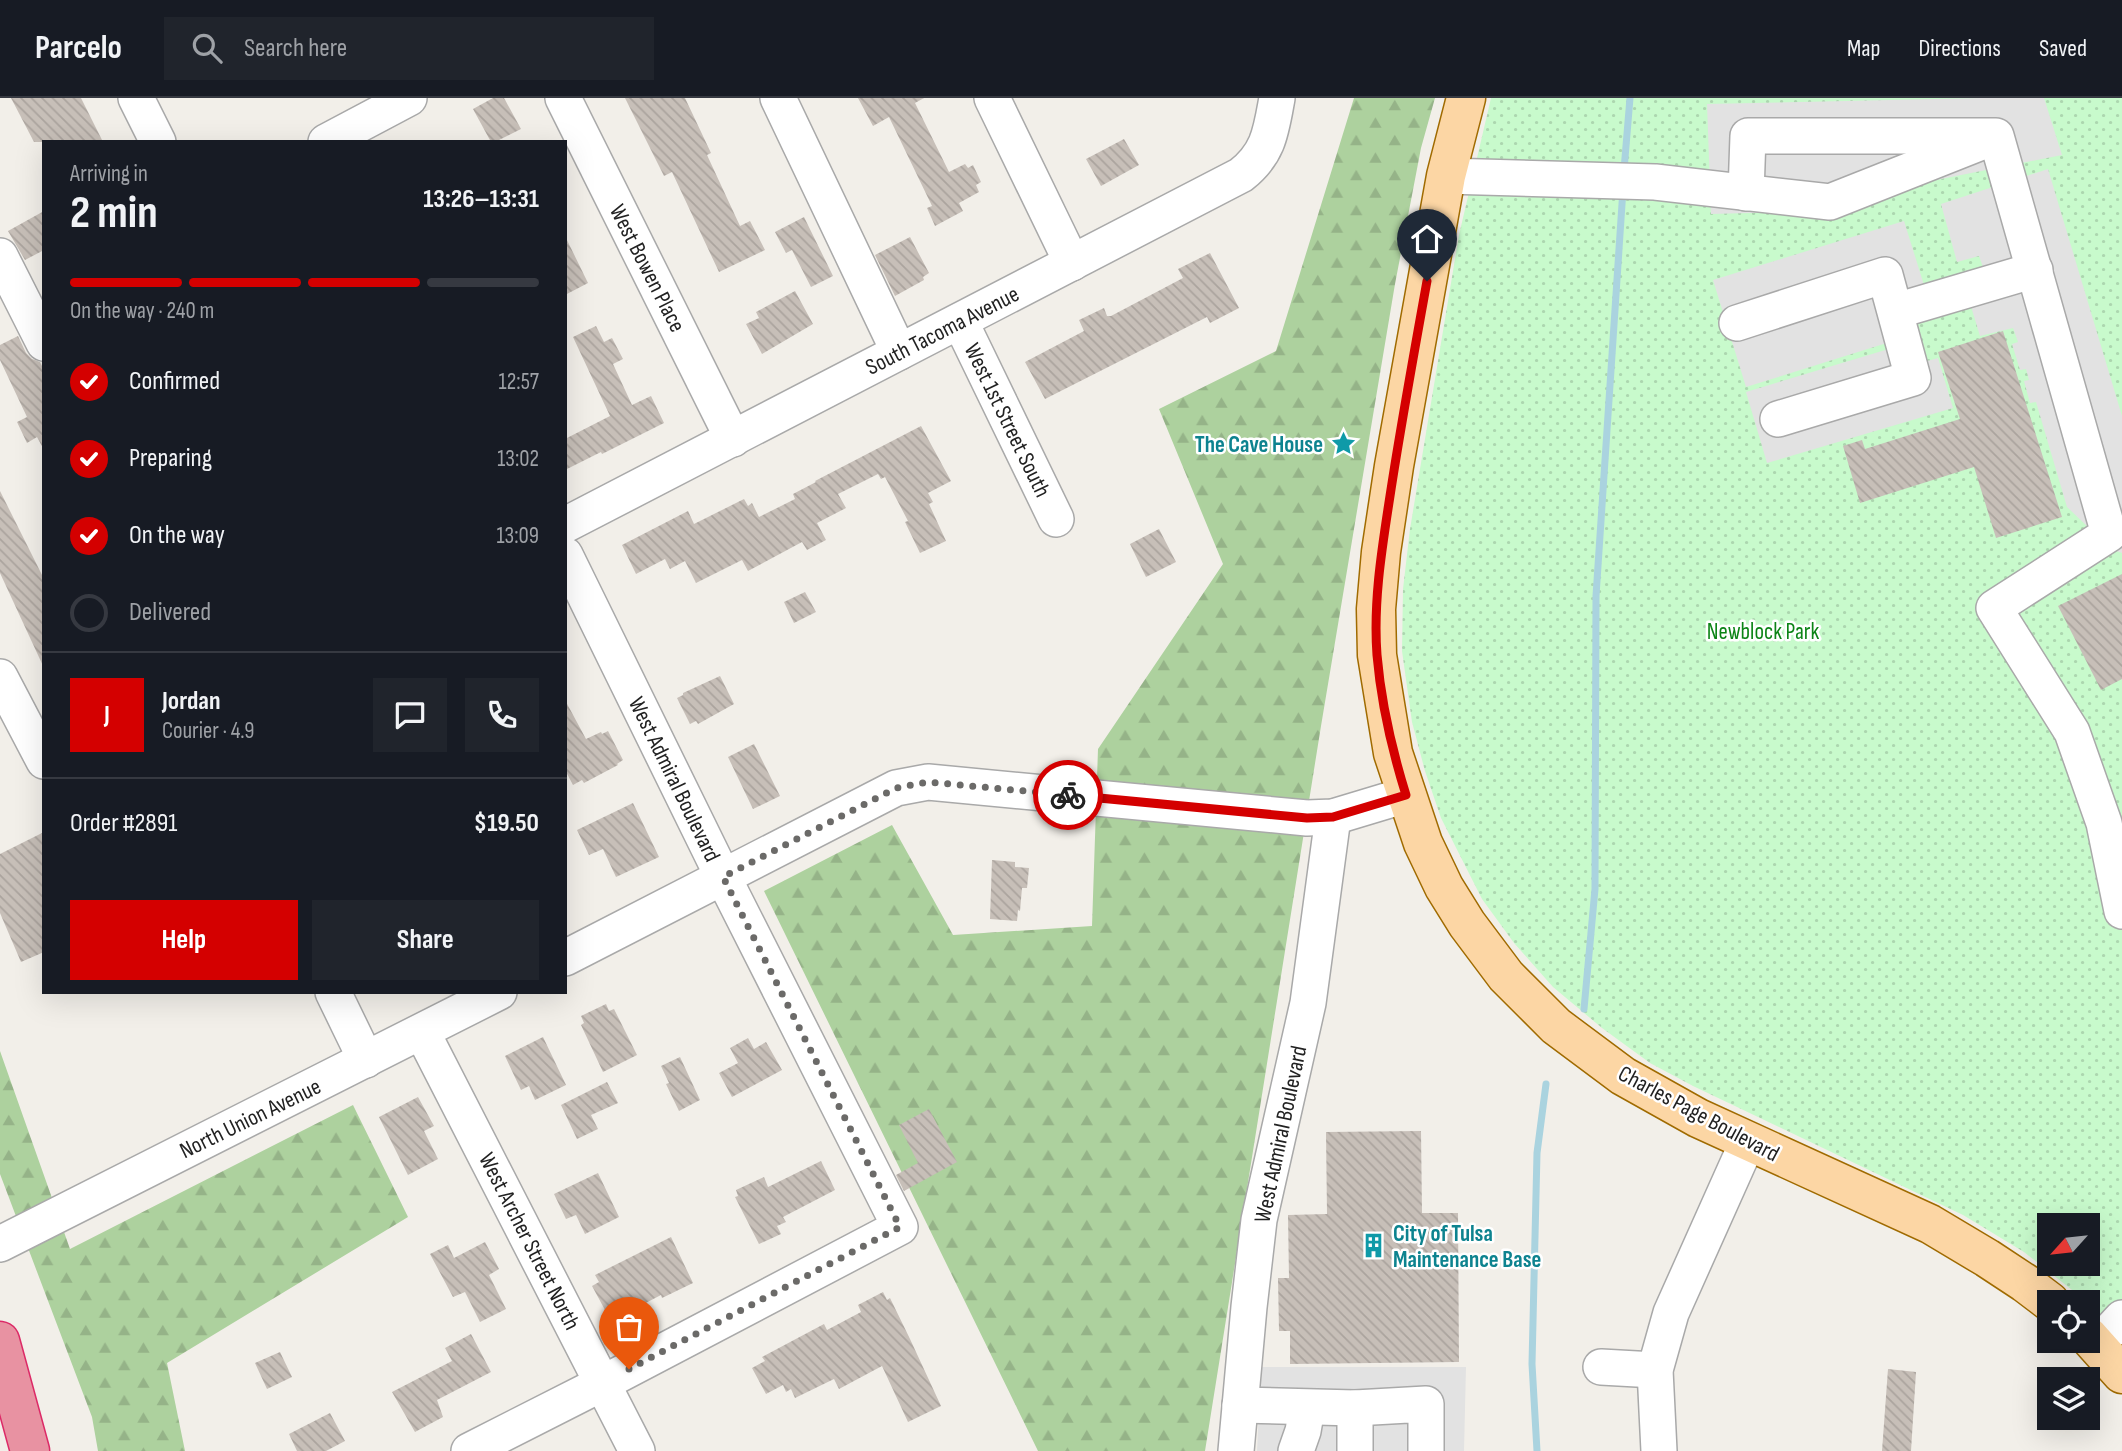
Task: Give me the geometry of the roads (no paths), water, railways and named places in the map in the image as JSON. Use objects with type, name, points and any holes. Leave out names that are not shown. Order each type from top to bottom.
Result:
[{"type":"highway","points":[[0,1341],[30,1451]]},
{"type":"main road","name":"Charles Page Boulevard","points":[[1466,98],[1446,176],[1394,466],[1381,552],[1376,609],[1377,655],[1393,753],[1423,843],[1444,887],[1485,951],[1521,992],[1556,1026],[1623,1076],[1677,1107],[1930,1224],[2006,1270],[2037,1293]]},
{"type":"main road","points":[[2102,1333],[2122,1374]]},
{"type":"street","points":[[136,98],[157,140]]},
{"type":"street","points":[[329,140],[359,121],[409,98]]},
{"type":"street","name":"West Bowen Place","points":[[563,98],[733,439]]},
{"type":"street","points":[[778,98],[900,352]]},
{"type":"street","points":[[992,98],[1072,263]]},
{"type":"street","name":"South Tacoma Avenue","points":[[567,524],[1241,175],[1261,156],[1268,141],[1277,98]]},
{"type":"street","points":[[1746,193],[1748,136],[1996,136]]},
{"type":"street","points":[[1446,176],[1655,182],[1830,202],[1996,136]]},
{"type":"street","points":[[1996,136],[2109,534],[1994,608],[2072,732],[2104,823],[2122,911]]},
{"type":"street","points":[[0,256],[42,340]]},
{"type":"street","points":[[1896,311],[2035,270]]},
{"type":"street","points":[[1737,323],[1885,275],[1913,378],[1778,419]]},
{"type":"street","name":"West 1st Street South","points":[[960,321],[1056,519]]},
{"type":"street","name":"West Admiral Boulevard","points":[[567,559],[723,877],[900,1227],[603,1383]]},
{"type":"street","points":[[0,677],[42,757]]},
{"type":"street","points":[[567,957],[896,788],[928,782],[1307,818],[1333,817],[1406,795]]},
{"type":"street","name":"West Admiral Boulevard","points":[[1236,1451],[1259,1220],[1308,1003],[1333,817]]},
{"type":"street","points":[[334,994],[366,1060]]},
{"type":"street","name":"North Union Avenue","points":[[0,1244],[495,994]]},
{"type":"street","name":"West Archer Street North","points":[[422,1032],[637,1451]]},
{"type":"street","points":[[1659,1451],[1655,1370],[1671,1313],[1748,1141]]},
{"type":"street","points":[[1601,1367],[1655,1370]]},
{"type":"street","points":[[469,1451],[603,1383]]},
{"type":"street","points":[[1240,1405],[1355,1408],[1426,1404],[1426,1451]]},
{"type":"street","points":[[1296,1451],[1307,1408]]},
{"type":"street","points":[[1355,1408],[1355,1451]]},
{"type":"waterway","points":[[1624,170],[1630,98]]},
{"type":"waterway","points":[[1584,1009],[1595,889],[1596,596],[1623,189]]},
{"type":"waterway","points":[[1537,1451],[1532,1364],[1537,1153],[1546,1084]]},
{"type":"place","name":"The Cave House","points":[[1343,444]]},
{"type":"place","name":"City of Tulsa Maintenance Base","points":[[1373,1246]]},
{"type":"park label","name":"Newblock Park","points":[[1763,631]]}]
